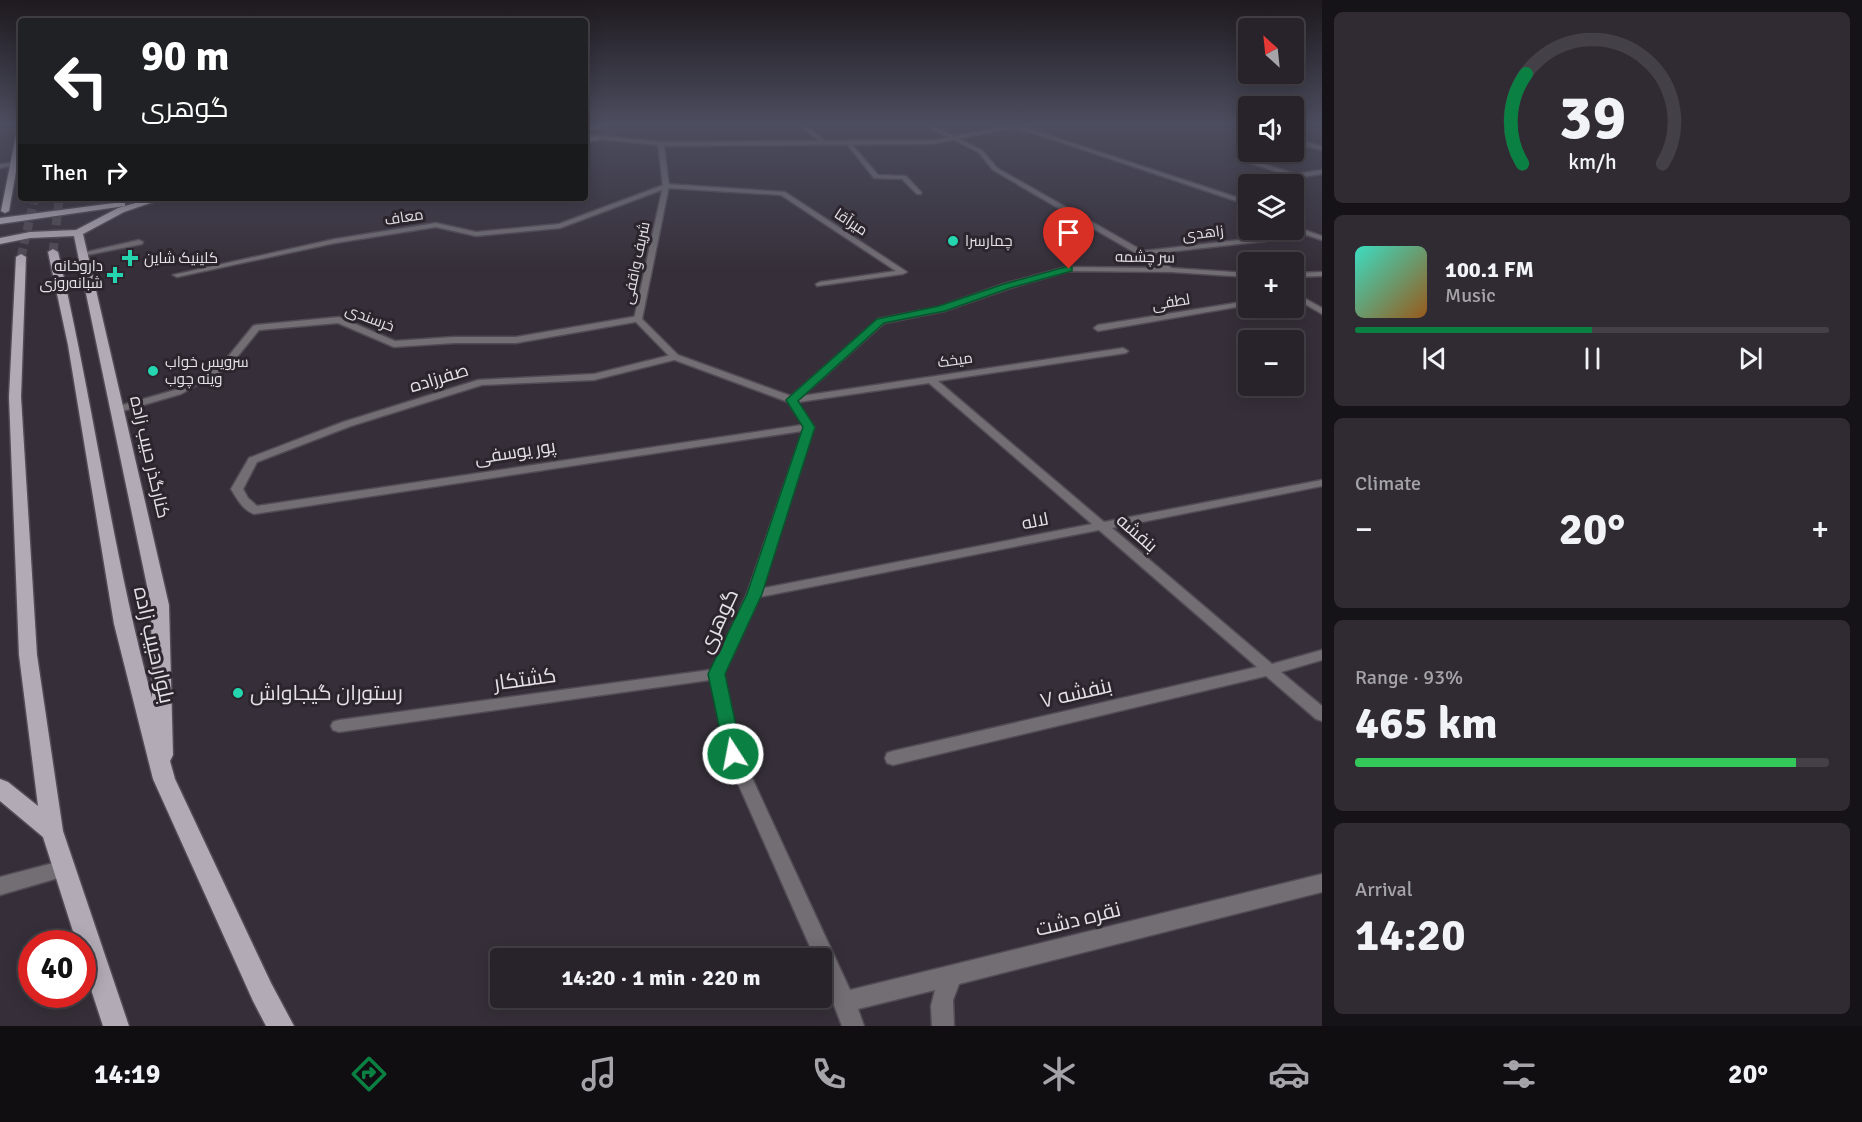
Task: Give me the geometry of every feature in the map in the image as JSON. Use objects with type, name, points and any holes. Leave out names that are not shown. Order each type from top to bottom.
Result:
[{"type":"main road","points":[[10,173],[2,212],[77,201]]},
{"type":"main road","points":[[0,222],[144,201]]},
{"type":"main road","points":[[0,242],[30,235],[78,233],[100,219],[151,201]]},
{"type":"main road","name":"کنارگذر حبیب زاده","points":[[78,233],[160,605],[164,780]]},
{"type":"main road","name":"بلوار حبیب زاده","points":[[53,252],[74,345],[123,624],[164,780],[262,992],[282,1026]]},
{"type":"main road","points":[[21,257],[15,397],[28,655],[52,831],[116,1026]]},
{"type":"main road","points":[[0,788],[52,831]]},
{"type":"street","name":"شریف واقفی","points":[[664,173],[666,186],[638,319],[675,357],[792,400]]},
{"type":"street","points":[[873,173],[876,177],[904,177],[919,193]]},
{"type":"street","points":[[1002,173],[1171,270]]},
{"type":"street","points":[[1157,173],[1238,200]]},
{"type":"street","points":[[1286,173],[1296,176],[1316,173]]},
{"type":"street","name":"معاف","points":[[177,275],[335,241],[436,225],[476,234],[560,226],[666,186]]},
{"type":"street","name":"میرآقا","points":[[666,186],[783,193],[903,272],[819,284]]},
{"type":"street","points":[[1304,232],[1322,238]]},
{"type":"street","name":"زاهدی","points":[[1142,253],[1257,240]]},
{"type":"street","points":[[82,254],[139,243]]},
{"type":"street","name":"سر چشمه","points":[[792,400],[881,321],[941,309],[1007,286],[1069,269],[1171,270],[1238,275]]},
{"type":"street","points":[[1304,275],[1322,274]]},
{"type":"street","points":[[1304,300],[1322,310]]},
{"type":"street","name":"لطفی","points":[[1098,328],[1238,305]]},
{"type":"street","name":"خرسندی","points":[[116,410],[178,392],[226,365],[256,328],[339,320],[394,344],[454,340],[516,340],[638,319]]},
{"type":"street","name":"میخک","points":[[792,400],[1123,351]]},
{"type":"street","name":"صفرزاده","points":[[237,489],[253,460],[347,424],[481,382],[594,377],[675,357]]},
{"type":"street","name":"بنفشه","points":[[930,379],[1322,715]]},
{"type":"street","points":[[792,400],[809,427]]},
{"type":"street","name":"پور یوسفی","points":[[237,489],[243,500],[254,510],[809,427]]},
{"type":"street","name":"گوهری","points":[[809,427],[754,594],[717,674],[733,754],[854,1026]]},
{"type":"street","name":"لاله","points":[[754,594],[1322,483]]},
{"type":"street","name":"بنفشه ۷","points":[[893,758],[1268,670],[1322,655]]},
{"type":"street","name":"کشتکار","points":[[339,726],[717,674]]},
{"type":"street","points":[[0,886],[65,868]]},
{"type":"street","name":"نقره دشت","points":[[845,1002],[1322,883]]},
{"type":"street","points":[[943,1026],[940,1009],[943,990],[952,976]]},
{"type":"tunnel","points":[[21,257],[34,201]]},
{"type":"tunnel","points":[[53,252],[59,201]]},
{"type":"place","name":"چمارسرا","points":[[953,241]]},
{"type":"place","name":"کلینیک شاین","points":[[130,258]]},
{"type":"place","name":"داروخانه شبانه‌روزی","points":[[115,275]]},
{"type":"place","name":"سرویس خواب وینه چوب","points":[[153,371]]},
{"type":"place","name":"رستوران گیجاواش","points":[[238,693]]},
{"type":"route","points":[[733,754],[717,674],[754,594],[809,427],[792,400],[881,321],[941,309],[1007,286],[1069,269]]}]
